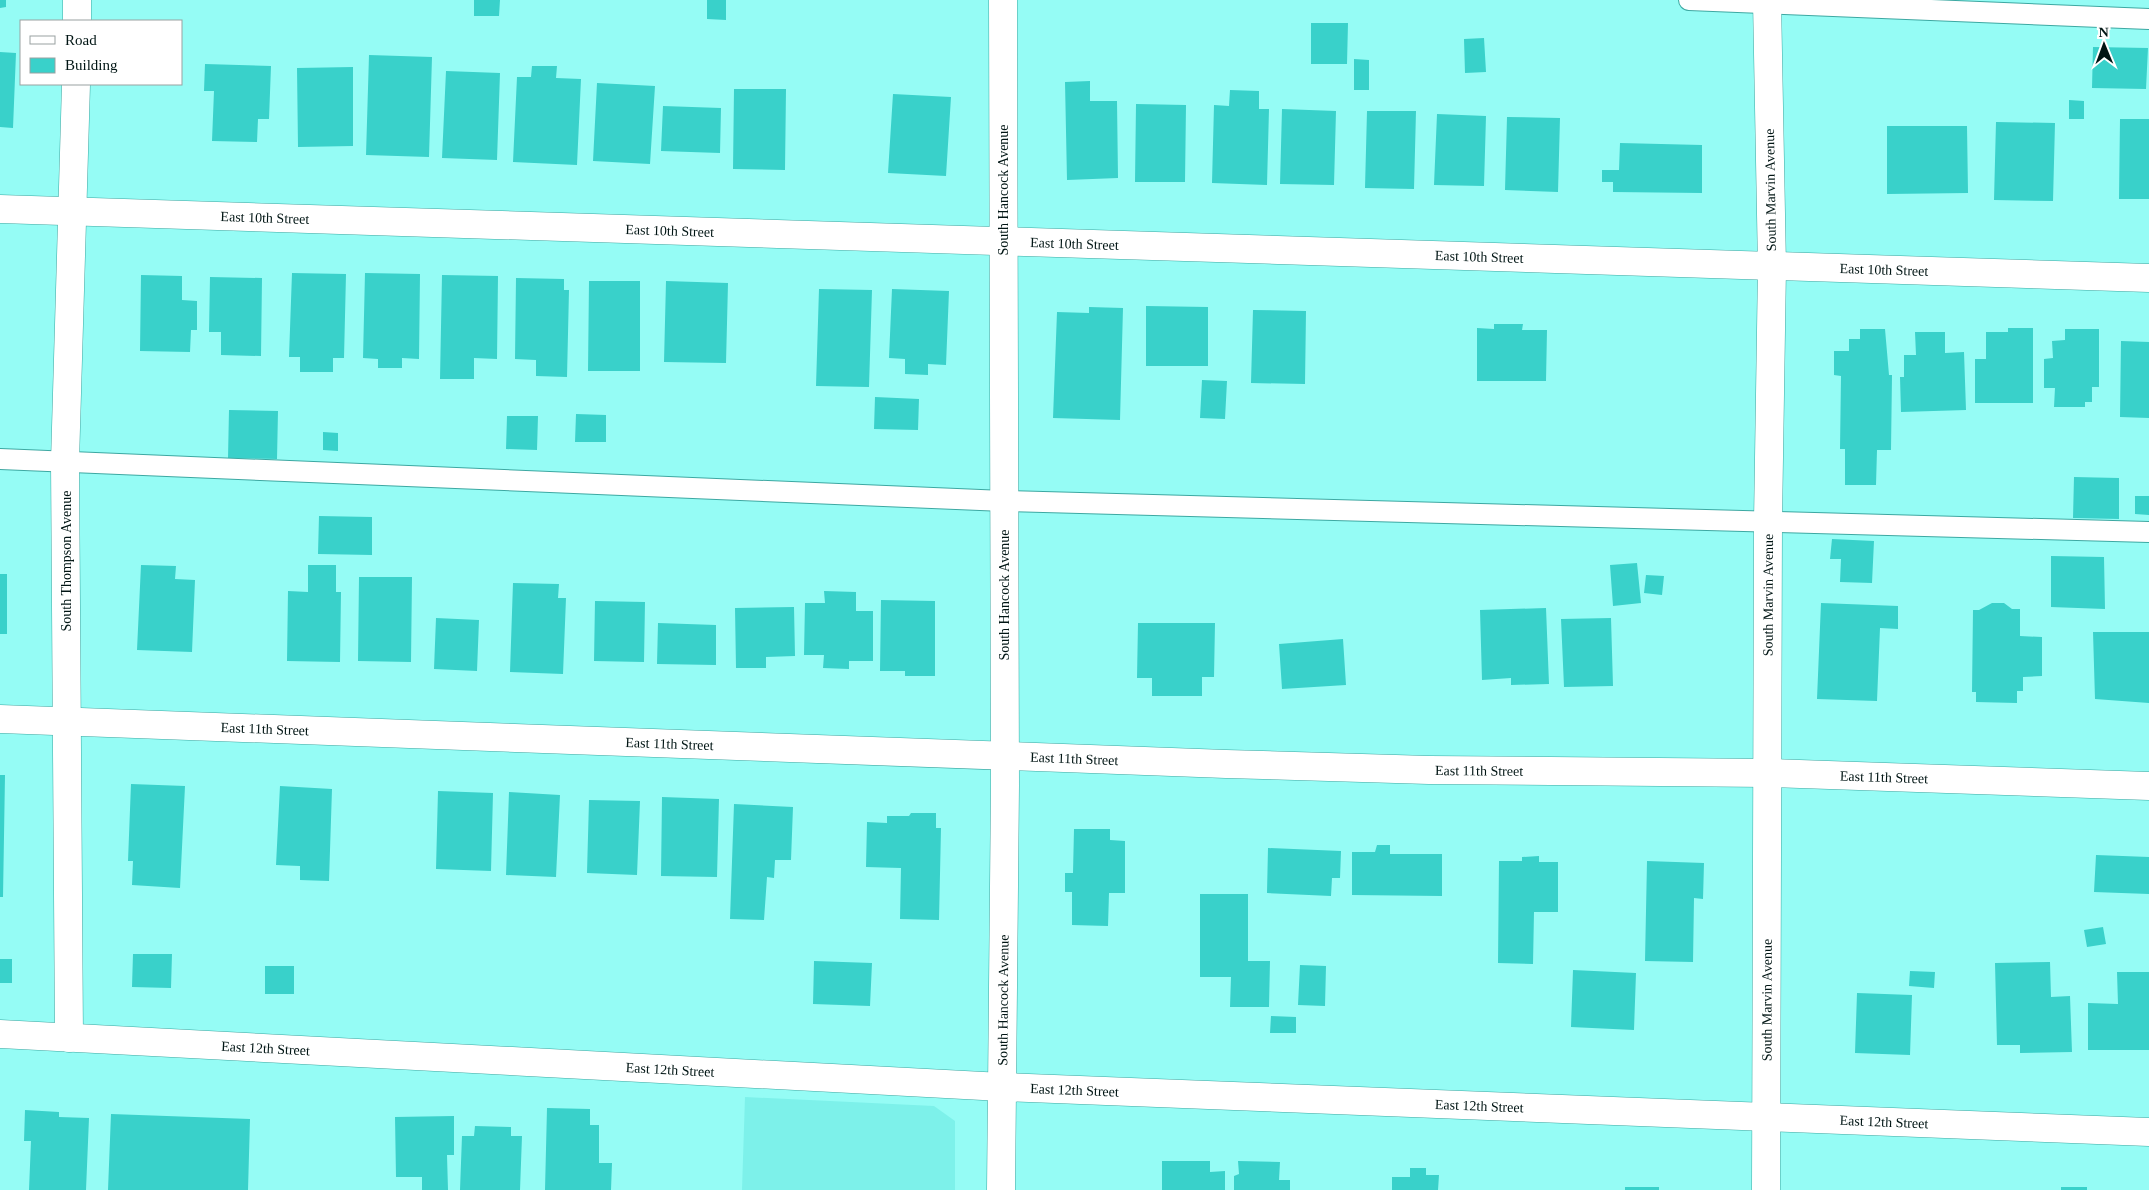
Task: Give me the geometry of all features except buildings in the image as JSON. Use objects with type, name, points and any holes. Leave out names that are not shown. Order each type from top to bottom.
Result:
[{"type":"street","points":[[77,0],[77,20]]},
{"type":"street","name":"South Hancock Avenue","points":[[1000,1190],[1005,757],[1003,0]]},
{"type":"street","name":"South Marvin Avenue","points":[[1766,1190],[1768,521],[1772,267],[1767,1]]},
{"type":"street","name":"South Thompson Avenue","points":[[69,1038],[66,462],[76,85]]},
{"type":"street","name":"East 10th Street","points":[[0,209],[2149,278]]},
{"type":"street","name":"East 11th Street","points":[[0,719],[68,720],[1005,757],[1429,770],[1768,774],[2149,786]]},
{"type":"street","name":"East 12th Street","points":[[0,1034],[1002,1086],[2149,1132]]},
{"type":"lane","points":[[1689,0],[1767,1],[2149,19]]},
{"type":"lane","points":[[0,459],[1004,501],[2149,532]]},
{"type":"shaded area","points":[[745,1097],[934,1106],[955,1121],[955,1190],[742,1190]]}]
